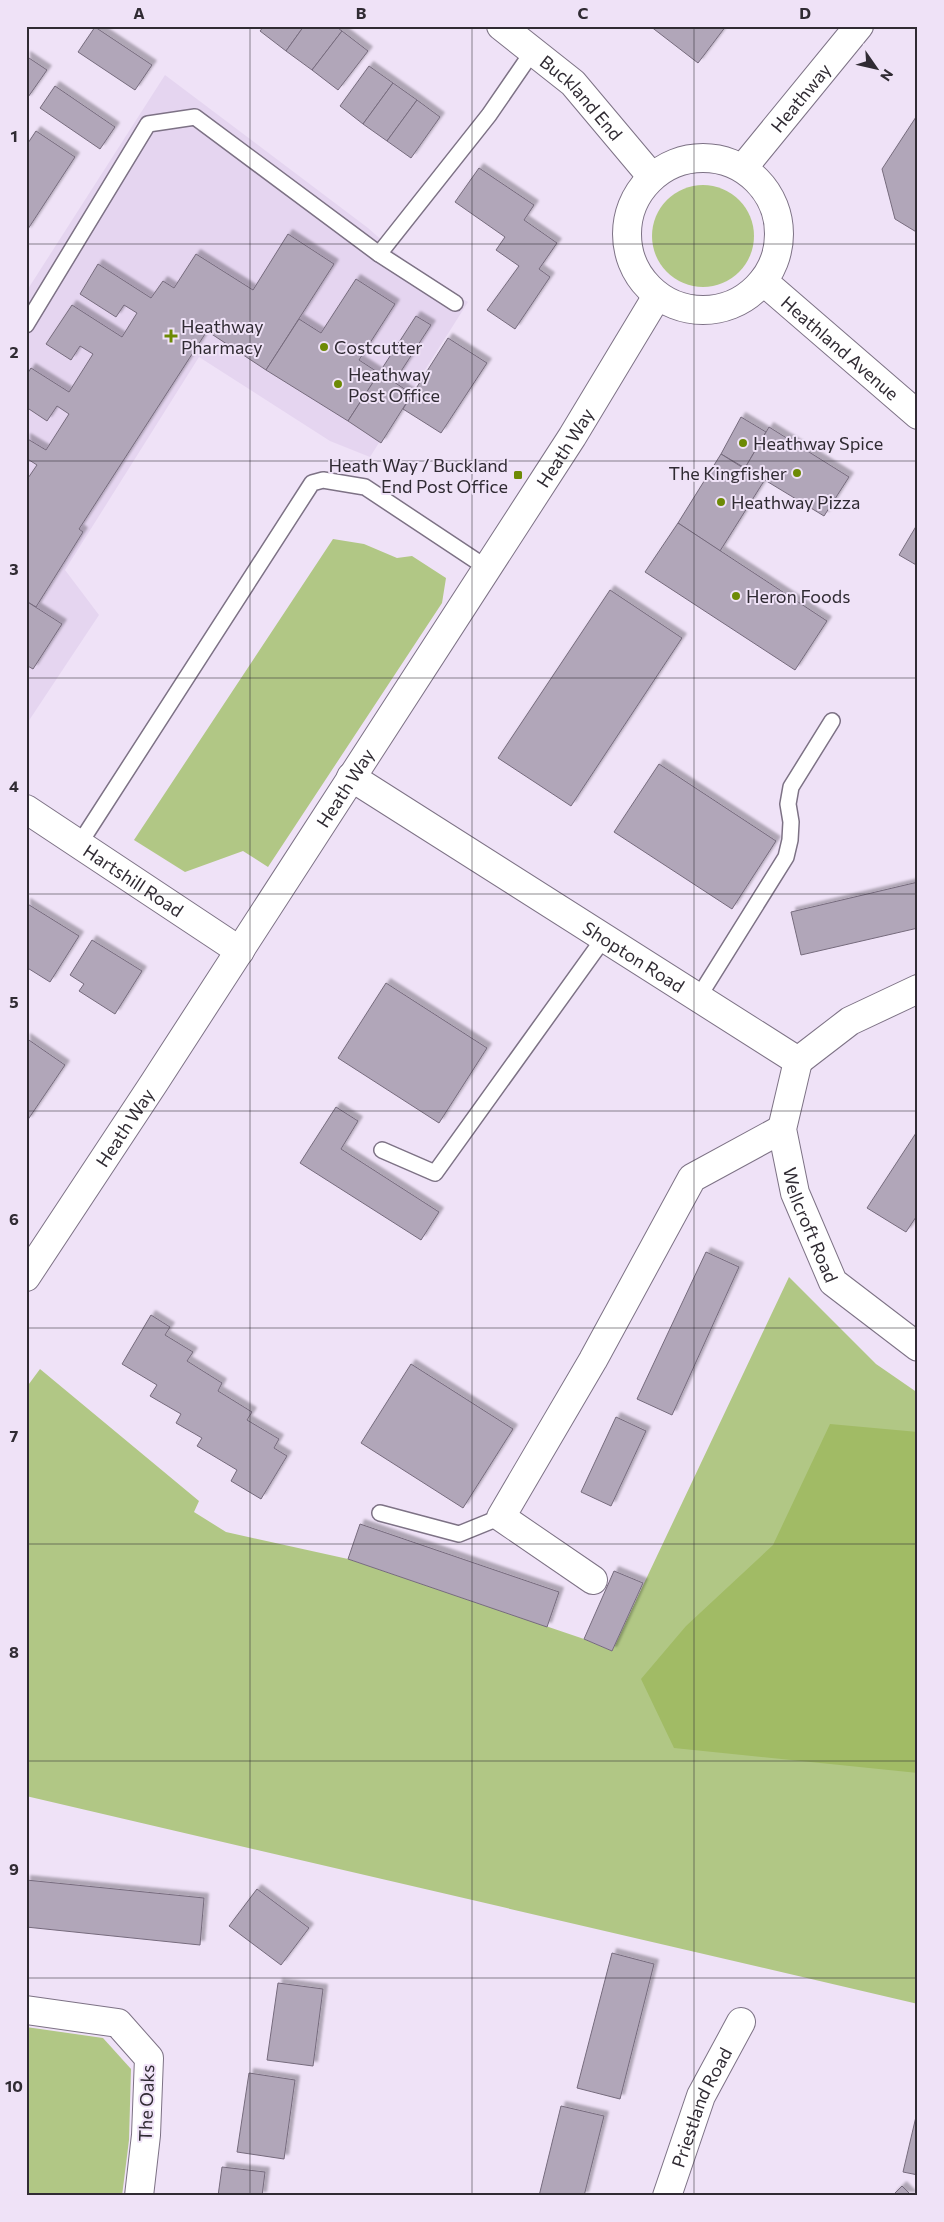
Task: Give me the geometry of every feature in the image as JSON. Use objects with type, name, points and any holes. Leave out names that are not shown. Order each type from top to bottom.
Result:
[{"type":"street","name":"Buckland End","points":[[501,26],[573,83],[652,176]]},
{"type":"street","name":"Heathway","points":[[743,168],[859,26]]},
{"type":"street","points":[[697,158],[720,159],[743,168],[767,190],[778,220],[777,252],[763,281],[741,300],[713,310],[684,308],[657,296],[636,270],[626,238],[632,204],[652,176],[673,163],[697,158]]},
{"type":"street","name":"Heathland Avenue","points":[[763,281],[918,415]]},
{"type":"street","name":"Heath Way","points":[[26,1277],[240,951],[572,437],[657,296]]},
{"type":"street","name":"Shopton Road","points":[[351,777],[798,1061]]},
{"type":"street","name":"Hartshill Road","points":[[26,809],[80,843],[240,951]]},
{"type":"street","points":[[798,1061],[850,1021],[918,989]]},
{"type":"street","name":"Wellcroft Road","points":[[798,1061],[782,1130],[795,1193],[833,1282],[918,1347]]},
{"type":"street","points":[[593,1580],[501,1518],[593,1360],[692,1178],[782,1130]]},
{"type":"street","name":"The Oaks","points":[[26,2010],[118,2023],[149,2058],[146,2135],[139,2196]]},
{"type":"street","name":"Priestland Road","points":[[667,2196],[701,2096],[741,2022]]},
{"type":"lane","points":[[379,254],[489,115],[533,51]]},
{"type":"lane","points":[[26,325],[148,124],[195,117],[379,254],[456,303]]},
{"type":"lane","points":[[80,843],[312,483],[323,480],[365,487],[487,568]]},
{"type":"lane","points":[[698,998],[786,857],[790,840],[788,804],[791,786],[832,721]]},
{"type":"lane","points":[[382,1150],[435,1173],[604,938]]},
{"type":"lane","points":[[380,1513],[459,1534],[501,1518]]},
{"type":"shaded area","points":[[165,75],[368,228],[421,275],[468,302],[370,457],[330,441],[199,357],[65,570],[99,615],[26,725],[26,292]]},
{"type":"green space","points":[[703,185],[723,189],[739,200],[750,216],[754,236],[750,256],[739,272],[723,283],[703,287],[683,283],[667,272],[656,256],[652,236],[656,216],[667,200],[683,189]]},
{"type":"green space","points":[[333,539],[364,544],[397,558],[412,556],[446,578],[442,603],[268,867],[243,851],[185,872],[134,840]]},
{"type":"green space","points":[[789,1277],[876,1364],[918,1393],[918,2004],[26,1796],[26,1388],[40,1369],[199,1501],[194,1512],[226,1532],[348,1559],[584,1639],[612,1651]]},
{"type":"green space","points":[[830,1424],[918,1432],[918,1773],[674,1748],[641,1679],[686,1626],[773,1545]]},
{"type":"green space","points":[[26,2027],[103,2038],[131,2069],[129,2140],[122,2196],[26,2196]]},
{"type":"building","points":[[264,26],[304,26],[286,51],[260,31]]},
{"type":"building","points":[[304,26],[335,26],[342,31],[312,70],[286,51]]},
{"type":"building","points":[[650,26],[726,26],[698,63]]},
{"type":"building","points":[[95,27],[152,65],[135,90],[78,52]]},
{"type":"building","points":[[342,31],[368,51],[338,90],[312,70]]},
{"type":"building","points":[[26,56],[47,70],[26,100]]},
{"type":"building","points":[[369,66],[393,83],[363,124],[340,106]]},
{"type":"building","points":[[393,83],[417,100],[387,141],[363,124]]},
{"type":"building","points":[[55,86],[115,127],[100,149],[40,108]]},
{"type":"building","points":[[417,100],[440,117],[411,158],[387,141]]},
{"type":"building","points":[[916,117],[918,118],[918,233],[895,219],[882,169]]},
{"type":"building","points":[[36,131],[75,157],[26,232],[26,146]]},
{"type":"building","points":[[479,168],[534,205],[524,220],[557,243],[539,269],[550,277],[515,329],[487,310],[519,266],[496,250],[505,237],[455,202]]},
{"type":"building","points":[[288,234],[334,264],[266,370],[207,331],[79,529],[83,532],[36,607],[26,601],[26,481],[37,465],[26,458],[26,438],[46,450],[69,414],[57,406],[47,421],[26,407],[26,376],[31,368],[69,392],[93,354],[80,346],[71,360],[46,344],[72,305],[122,337],[137,313],[124,305],[116,317],[80,294],[98,264],[151,298],[163,281],[174,288],[196,254],[253,290]]},
{"type":"building","name":"Costcutter","points":[[356,279],[395,304],[359,360],[379,373],[348,421],[266,370],[299,319],[321,333]]},
{"type":"building","points":[[416,316],[431,325],[394,382],[412,394],[381,443],[348,421]]},
{"type":"building","points":[[448,338],[487,363],[441,433],[403,409]]},
{"type":"building","name":"Heathway Spice","points":[[741,417],[766,432],[745,468],[721,454]]},
{"type":"building","name":"The Kingfisher","points":[[769,427],[849,477],[824,516],[745,468]]},
{"type":"building","name":"Heathway Pizza","points":[[721,454],[764,481],[720,551],[678,523]]},
{"type":"building","name":"Heron Foods","points":[[678,523],[827,621],[795,670],[645,572]]},
{"type":"building","points":[[918,523],[918,566],[899,555]]},
{"type":"building","points":[[610,590],[682,638],[571,806],[498,758]]},
{"type":"building","points":[[26,601],[62,624],[33,669],[26,665]]},
{"type":"building","points":[[659,764],[776,841],[732,909],[614,832]]},
{"type":"building","points":[[918,882],[918,928],[801,955],[791,912]]},
{"type":"building","points":[[26,903],[79,936],[50,982],[26,967]]},
{"type":"building","points":[[92,940],[142,971],[115,1014],[79,991],[84,984],[70,975]]},
{"type":"building","points":[[386,983],[487,1048],[439,1123],[338,1058]]},
{"type":"building","points":[[26,1038],[65,1065],[27,1121],[26,1120]]},
{"type":"building","points":[[336,1107],[358,1121],[341,1149],[439,1212],[421,1240],[300,1163]]},
{"type":"building","points":[[918,1130],[918,1214],[906,1232],[867,1208]]},
{"type":"building","points":[[706,1252],[739,1267],[672,1415],[637,1399]]},
{"type":"building","points":[[151,1315],[170,1327],[165,1335],[193,1352],[187,1361],[222,1383],[218,1391],[252,1412],[247,1420],[279,1439],[274,1448],[287,1456],[261,1499],[231,1481],[237,1470],[197,1446],[202,1438],[176,1423],[181,1414],[150,1396],[157,1385],[122,1364]]},
{"type":"building","points":[[411,1364],[513,1429],[463,1508],[361,1443]]},
{"type":"building","points":[[616,1417],[646,1431],[611,1506],[581,1492]]},
{"type":"building","points":[[360,1524],[559,1592],[547,1627],[348,1559]]},
{"type":"building","points":[[614,1571],[643,1583],[612,1651],[584,1639]]},
{"type":"building","points":[[26,1880],[204,1898],[200,1945],[26,1927]]},
{"type":"building","points":[[257,1889],[309,1928],[281,1965],[229,1926]]},
{"type":"building","points":[[612,1953],[654,1964],[620,2099],[577,2088]]},
{"type":"building","points":[[278,1983],[323,1989],[313,2066],[267,2060]]},
{"type":"building","points":[[249,2073],[295,2080],[284,2159],[237,2152]]},
{"type":"building","points":[[561,2106],[604,2116],[584,2196],[539,2196]]},
{"type":"building","points":[[918,2108],[918,2175],[903,2172]]},
{"type":"building","points":[[222,2167],[265,2172],[262,2196],[218,2196]]},
{"type":"building","points":[[902,2186],[912,2196],[892,2196]]},
{"type":"place","name":"Heathway Pharmacy","points":[[171,336]]},
{"type":"place","name":"Costcutter","points":[[324,347]]},
{"type":"place","name":"Heathway Post Office","points":[[338,384]]},
{"type":"place","name":"Heathway Spice","points":[[743,443]]},
{"type":"place","name":"The Kingfisher","points":[[797,473]]},
{"type":"place","name":"Heath Way / Buckland End Post Office","points":[[518,475]]},
{"type":"place","name":"Heathway Pizza","points":[[721,502]]},
{"type":"place","name":"Heron Foods","points":[[736,596]]}]
